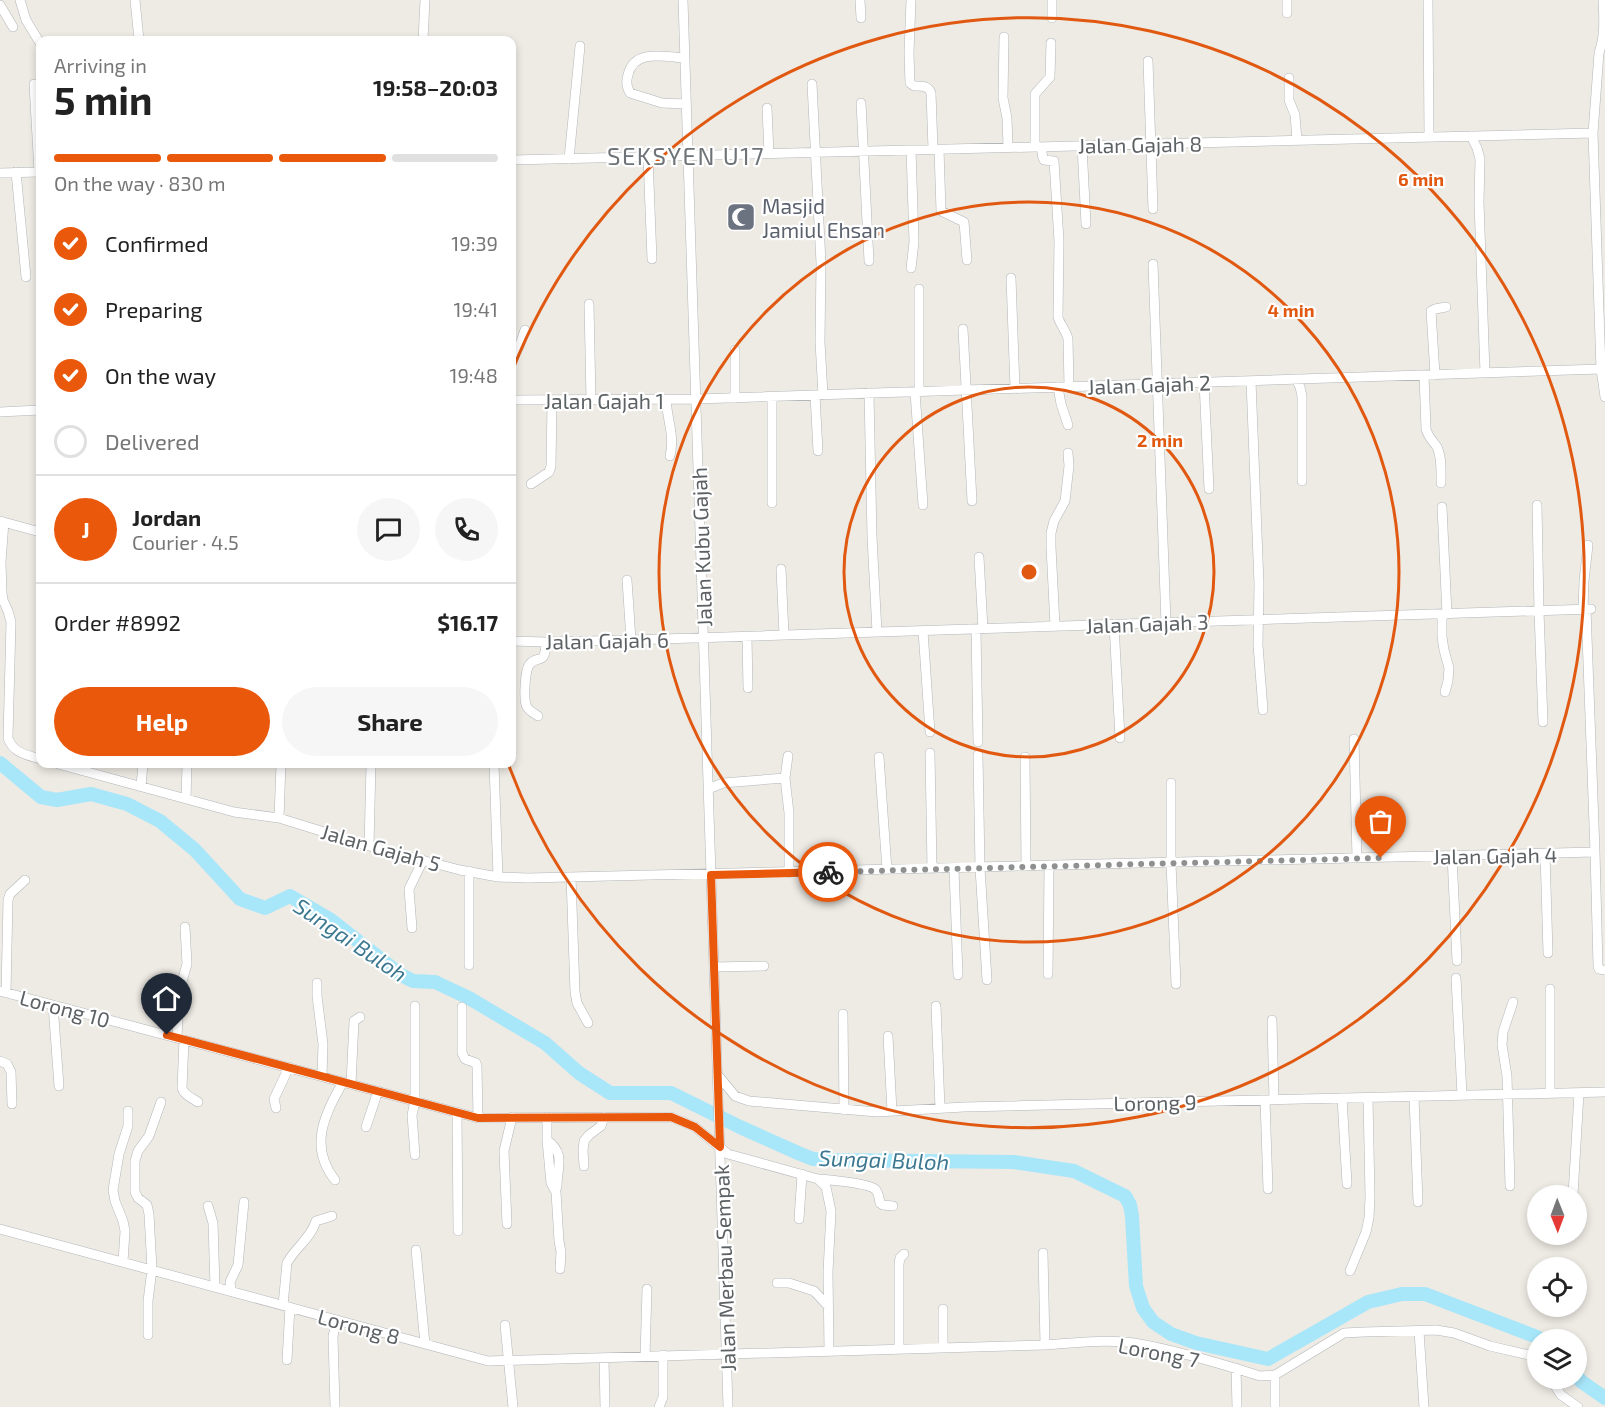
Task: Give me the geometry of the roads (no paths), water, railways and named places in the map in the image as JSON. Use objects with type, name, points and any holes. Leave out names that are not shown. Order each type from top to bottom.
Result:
[{"type":"street","points":[[13,27],[0,4],[20,0],[26,20],[36,36]]},
{"type":"street","points":[[135,0],[140,36]]},
{"type":"street","points":[[423,36],[425,0]]},
{"type":"street","name":"Jalan Kubu Gajah","points":[[683,0],[718,1093]]},
{"type":"street","points":[[860,0],[861,18]]},
{"type":"street","points":[[911,0],[910,84],[925,86],[931,93],[941,211],[964,222],[967,260]]},
{"type":"street","points":[[1052,0],[1052,18]]},
{"type":"street","points":[[1287,0],[1287,13]]},
{"type":"street","points":[[1428,0],[1429,137]]},
{"type":"street","points":[[1603,0],[1604,27],[1599,52],[1593,133],[1601,369],[1605,397]]},
{"type":"street","points":[[1005,37],[1003,99],[1007,118],[1008,147]]},
{"type":"street","points":[[1051,43],[1050,77],[1035,94],[1038,147],[1044,160],[1054,161]]},
{"type":"street","points":[[569,159],[580,46]]},
{"type":"street","points":[[685,58],[649,55],[639,58],[631,66],[627,76],[627,89],[630,93],[662,103],[686,104]]},
{"type":"street","points":[[1148,61],[1153,209]]},
{"type":"street","points":[[1289,78],[1289,100],[1295,115],[1297,140]]},
{"type":"street","points":[[34,84],[36,113]]},
{"type":"street","points":[[812,84],[821,263],[818,452]]},
{"type":"street","points":[[861,103],[869,261]]},
{"type":"street","points":[[766,108],[768,154]]},
{"type":"street","name":"Jalan Gajah 8","points":[[516,160],[1593,133]]},
{"type":"street","points":[[1471,136],[1478,148],[1480,159],[1479,202],[1485,373]]},
{"type":"street","points":[[1052,146],[1059,241],[1058,317],[1068,339],[1069,387]]},
{"type":"street","points":[[1082,146],[1086,224]]},
{"type":"street","points":[[910,268],[914,242],[911,150]]},
{"type":"street","points":[[648,157],[652,259]]},
{"type":"street","points":[[16,172],[26,277]]},
{"type":"street","points":[[0,173],[36,172]]},
{"type":"street","points":[[1153,264],[1166,623]]},
{"type":"street","points":[[1011,278],[1015,388]]},
{"type":"street","points":[[919,289],[917,392],[923,505]]},
{"type":"street","points":[[589,304],[591,400]]},
{"type":"street","points":[[1435,375],[1431,311],[1446,307]]},
{"type":"street","points":[[963,328],[972,501]]},
{"type":"street","points":[[516,353],[525,330]]},
{"type":"street","points":[[735,350],[735,398]]},
{"type":"street","name":"Jalan Gajah 2","points":[[697,399],[1601,369]]},
{"type":"street","points":[[1424,375],[1426,429],[1440,456],[1441,483]]},
{"type":"street","points":[[1296,379],[1302,396],[1302,481]]},
{"type":"street","points":[[1251,381],[1259,584],[1258,645],[1263,710]]},
{"type":"street","points":[[1204,382],[1209,489]]},
{"type":"street","points":[[1058,387],[1068,424]]},
{"type":"street","points":[[869,393],[872,537],[877,632]]},
{"type":"street","points":[[772,397],[772,503]]},
{"type":"street","points":[[666,399],[672,433],[670,456]]},
{"type":"street","name":"Jalan Gajah 1","points":[[516,400],[697,399]]},
{"type":"street","points":[[531,484],[549,472],[552,466],[552,400]]},
{"type":"street","points":[[0,412],[36,410]]},
{"type":"street","points":[[1055,626],[1051,533],[1054,521],[1065,501],[1069,466],[1068,453]]},
{"type":"street","points":[[1537,505],[1543,722]]},
{"type":"street","points":[[1442,507],[1443,643],[1449,668],[1445,692]]},
{"type":"street","points":[[36,531],[2,521],[2,593],[11,622],[5,637],[8,738],[16,750],[36,758]]},
{"type":"street","points":[[1588,545],[1584,581],[1596,852],[1598,966],[1599,969],[1605,970]]},
{"type":"street","points":[[978,742],[979,557]]},
{"type":"street","points":[[781,569],[784,635]]},
{"type":"street","points":[[627,580],[631,640]]},
{"type":"street","name":"Jalan Gajah 3","points":[[703,638],[1587,609]]},
{"type":"street","points":[[1114,624],[1120,738]]},
{"type":"street","points":[[923,631],[930,732]]},
{"type":"street","points":[[747,637],[748,688]]},
{"type":"street","name":"Jalan Gajah 6","points":[[516,641],[703,638]]},
{"type":"street","points":[[538,716],[528,710],[525,704],[525,679],[528,666],[546,655],[546,642]]},
{"type":"street","points":[[1354,739],[1358,858]]},
{"type":"street","points":[[930,753],[932,869]]},
{"type":"street","points":[[978,754],[980,868],[987,980]]},
{"type":"street","points":[[788,756],[785,778],[789,813],[789,873]]},
{"type":"street","points":[[879,757],[887,870]]},
{"type":"street","points":[[1025,757],[1026,866]]},
{"type":"street","name":"Jalan Gajah 5","points":[[73,768],[234,812],[279,818],[369,846],[498,877],[711,875]]},
{"type":"street","points":[[100,768],[100,775]]},
{"type":"street","points":[[141,786],[143,768]]},
{"type":"street","points":[[186,798],[187,768]]},
{"type":"street","points":[[279,818],[281,768]]},
{"type":"street","points":[[369,846],[371,768]]},
{"type":"street","points":[[494,768],[498,877]]},
{"type":"street","points":[[708,789],[723,783],[785,778]]},
{"type":"street","points":[[1171,783],[1171,863],[1176,984]]},
{"type":"street","name":"Jalan Gajah 4","points":[[711,875],[1596,852]]},
{"type":"street","points":[[1545,853],[1548,953]]},
{"type":"street","points":[[1452,856],[1457,961]]},
{"type":"street","points":[[412,928],[410,889],[423,860]]},
{"type":"street","points":[[1048,866],[1048,974]]},
{"type":"street","points":[[954,868],[958,975]]},
{"type":"street","points":[[469,871],[469,965]]},
{"type":"street","points":[[571,877],[575,992],[577,1003],[588,1023]]},
{"type":"street","points":[[3,991],[8,900],[10,894],[25,880]]},
{"type":"street","points":[[185,927],[187,964],[179,992],[182,1088],[198,1102]]},
{"type":"street","points":[[714,967],[764,966]]},
{"type":"street","points":[[1456,978],[1461,1095]]},
{"type":"street","points":[[317,983],[323,1044],[322,1076]]},
{"type":"street","points":[[1550,989],[1550,1093]]},
{"type":"street","name":"Lorong 10","points":[[3,991],[478,1118],[671,1117],[695,1127],[720,1143],[728,1154],[818,1179],[874,1188],[878,1192],[880,1203],[893,1206]]},
{"type":"street","points":[[1510,1186],[1507,1076],[1502,1045],[1503,1032],[1513,1002]]},
{"type":"street","points":[[53,1005],[59,1086]]},
{"type":"street","points":[[414,1155],[412,1115],[415,1101],[415,1006]]},
{"type":"street","points":[[936,1006],[940,1108]]},
{"type":"street","points":[[462,1007],[462,1053],[465,1059],[476,1063],[477,1066],[478,1118]]},
{"type":"street","points":[[843,1014],[844,1110]]},
{"type":"street","points":[[335,1180],[327,1170],[322,1155],[322,1125],[332,1101],[347,1083],[354,1021],[360,1017]]},
{"type":"street","points":[[1268,1189],[1272,1020]]},
{"type":"street","points":[[888,1036],[892,1111]]},
{"type":"street","points":[[0,1061],[7,1064],[11,1072],[12,1104]]},
{"type":"street","points":[[276,1108],[274,1099],[289,1068]]},
{"type":"street","name":"Lorong 9","points":[[717,1073],[729,1090],[740,1099],[760,1103],[877,1112],[940,1108],[1605,1092]]},
{"type":"street","points":[[366,1127],[378,1091]]},
{"type":"street","name":"Jalan Merbau Sempak","points":[[718,1093],[728,1407]]},
{"type":"street","points":[[1574,1185],[1579,1093]]},
{"type":"street","points":[[1414,1096],[1418,1202]]},
{"type":"street","points":[[1342,1098],[1347,1184]]},
{"type":"street","points":[[1350,1271],[1366,1232],[1369,1218],[1368,1098]]},
{"type":"street","points":[[148,1335],[148,1301],[152,1269],[149,1214],[147,1205],[138,1198],[135,1192],[135,1161],[138,1151],[149,1136],[161,1102]]},
{"type":"street","points":[[123,1262],[125,1231],[113,1190],[119,1154],[128,1126],[128,1111]]},
{"type":"street","points":[[457,1112],[458,1231]]},
{"type":"street","points":[[507,1224],[504,1150],[512,1117]]},
{"type":"street","points":[[547,1117],[547,1140],[554,1145],[560,1162],[556,1192],[560,1269]]},
{"type":"street","points":[[584,1166],[584,1141],[601,1126],[604,1117]]},
{"type":"street","points":[[799,1219],[802,1174]]},
{"type":"street","points":[[818,1179],[826,1186],[831,1211],[828,1272],[829,1351]]},
{"type":"street","points":[[231,1291],[230,1282],[238,1265],[244,1202]]},
{"type":"street","points":[[208,1206],[213,1223],[215,1287]]},
{"type":"street","points":[[287,1360],[287,1263],[314,1229],[316,1221],[332,1216]]},
{"type":"street","name":"Lorong 8","points":[[0,1229],[481,1360],[727,1354]]},
{"type":"street","points":[[416,1250],[425,1344]]},
{"type":"street","points":[[1042,1253],[1045,1345]]},
{"type":"street","points":[[899,1349],[899,1264],[904,1254]]},
{"type":"street","points":[[777,1283],[789,1283],[814,1291],[828,1306]]},
{"type":"street","points":[[645,1356],[647,1290]]},
{"type":"street","points":[[943,1309],[943,1348]]},
{"type":"street","points":[[335,1407],[333,1336],[337,1320]]},
{"type":"street","points":[[506,1325],[513,1407]]},
{"type":"street","points":[[1275,1407],[1275,1375],[1344,1333],[1436,1330],[1527,1355]]},
{"type":"street","points":[[1419,1331],[1424,1407]]},
{"type":"street","name":"Lorong 7","points":[[727,1354],[1091,1342],[1132,1343],[1173,1351],[1260,1376],[1275,1375]]},
{"type":"street","points":[[659,1407],[663,1397],[663,1355]]},
{"type":"street","points":[[604,1358],[605,1407]]},
{"type":"street","points":[[1236,1368],[1237,1407]]},
{"type":"street","points":[[1557,1389],[1561,1395],[1578,1407]]},
{"type":"waterway","name":"Sungai Buloh","points":[[0,763],[41,797],[57,800],[91,794],[127,804],[160,821],[195,850],[240,899],[265,908],[290,896],[331,920],[401,975],[413,981],[435,982],[469,998],[545,1043],[579,1073],[610,1093],[671,1093],[813,1159],[1014,1162],[1074,1171],[1125,1196],[1132,1216],[1136,1286],[1143,1308],[1153,1322],[1171,1334],[1196,1343],[1268,1359],[1368,1302],[1402,1294],[1425,1294],[1527,1333]]},
{"type":"waterway","name":"Sungai Buloh","points":[[1587,1385],[1605,1398]]},
{"type":"place","name":"Masjid Jamiul Ehsan","points":[[741,217]]},
{"type":"district","name":"SEKSYEN U17","points":[[686,155]]}]
